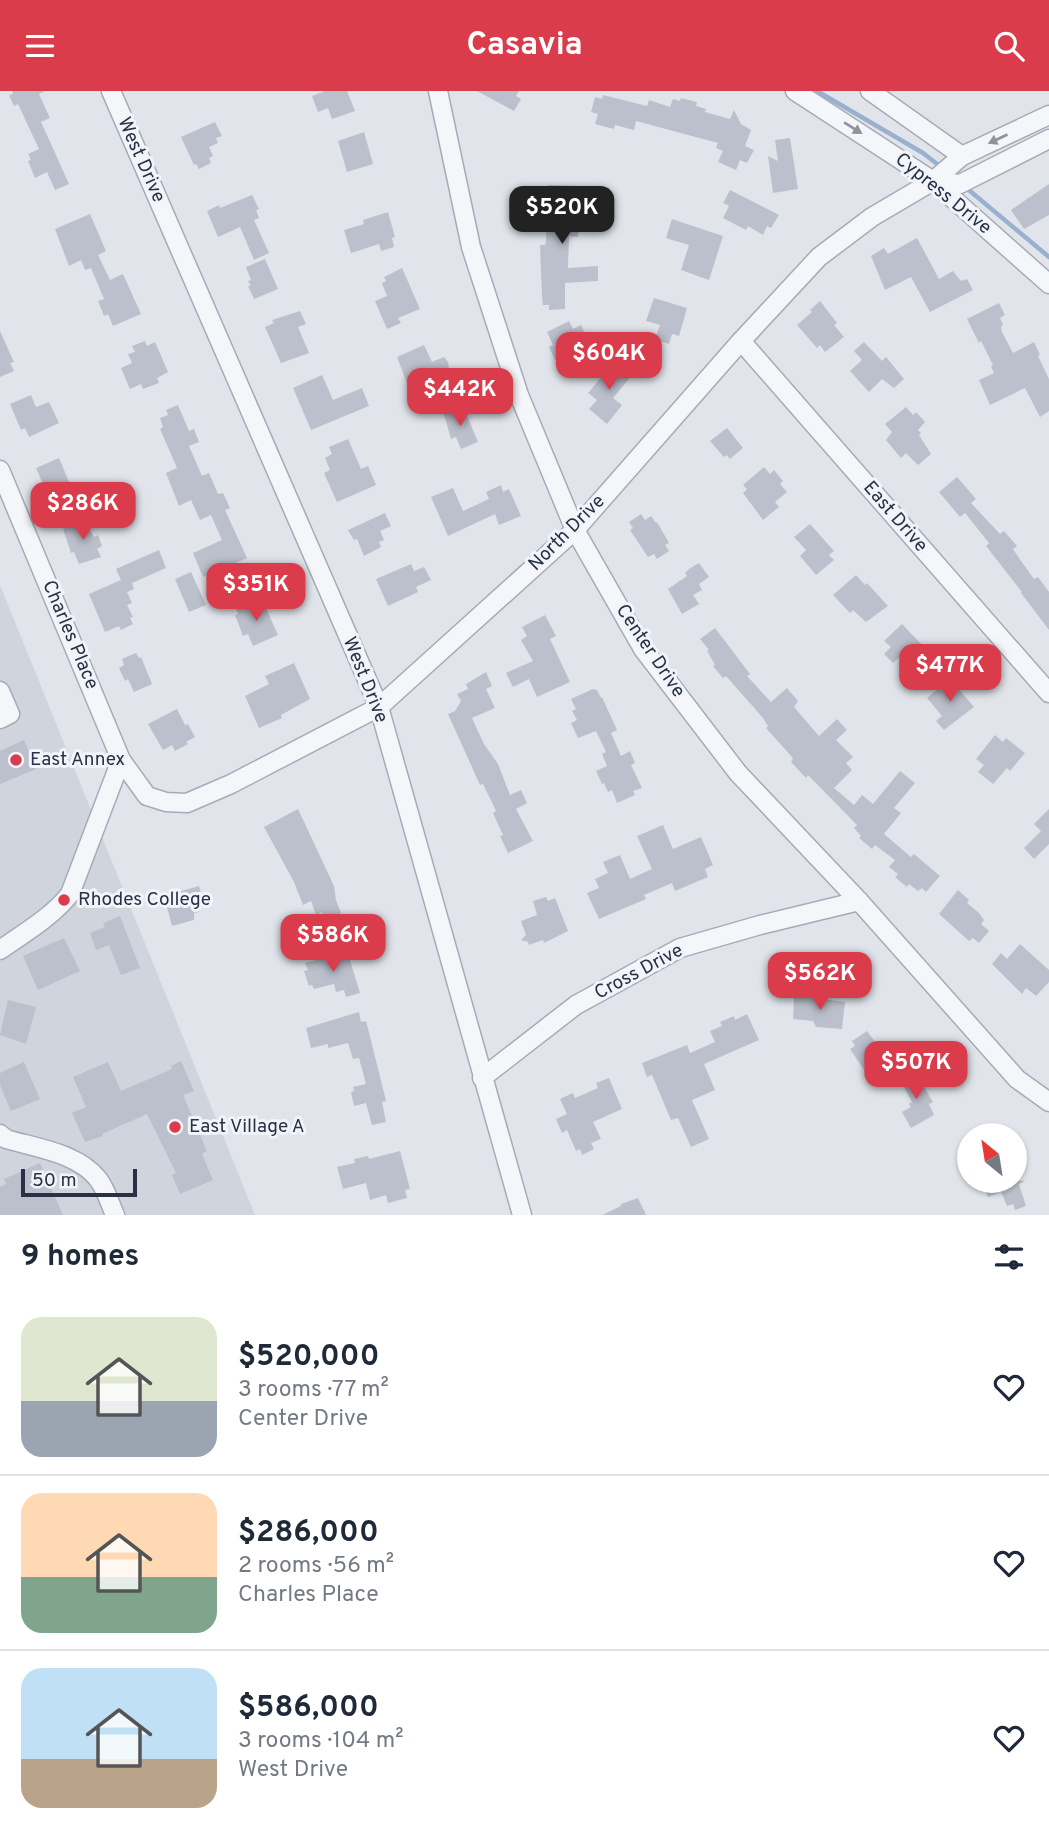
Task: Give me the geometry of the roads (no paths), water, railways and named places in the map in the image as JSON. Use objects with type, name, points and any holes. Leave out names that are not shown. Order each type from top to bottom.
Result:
[{"type":"street","name":"West Drive","points":[[111,91],[379,707],[522,1215]]},
{"type":"street","name":"Center Drive","points":[[439,91],[471,247],[519,395],[575,530],[643,649],[738,773],[859,901],[1017,1079],[1049,1102]]},
{"type":"street","name":"Cypress Drive","points":[[795,91],[950,174]]},
{"type":"street","name":"Cypress Drive","points":[[870,91],[950,174],[1049,284]]},
{"type":"street","name":"North Drive","points":[[147,796],[187,803],[231,784],[379,707],[575,530],[741,341],[819,257],[872,217],[1049,115]]},
{"type":"street","name":"North Drive","points":[[950,174],[1049,139]]},
{"type":"street","name":"East Drive","points":[[741,341],[1049,693]]},
{"type":"street","name":"Charles Place","points":[[0,470],[121,760],[147,796]]},
{"type":"street","points":[[0,691],[10,715],[0,719]]},
{"type":"street","points":[[0,950],[36,925],[70,894],[121,760]]},
{"type":"street","name":"Cross Drive","points":[[482,1077],[576,1005],[680,948],[859,901]]},
{"type":"street","points":[[0,1134],[6,1139],[77,1161],[99,1181],[115,1215]]},
{"type":"waterway","points":[[817,91],[923,153],[941,167]]},
{"type":"waterway","points":[[964,186],[1049,257]]},
{"type":"place","name":"East Annex","points":[[16,760]]},
{"type":"place","name":"Rhodes College","points":[[64,900]]},
{"type":"place","name":"East Village A","points":[[175,1127]]}]
